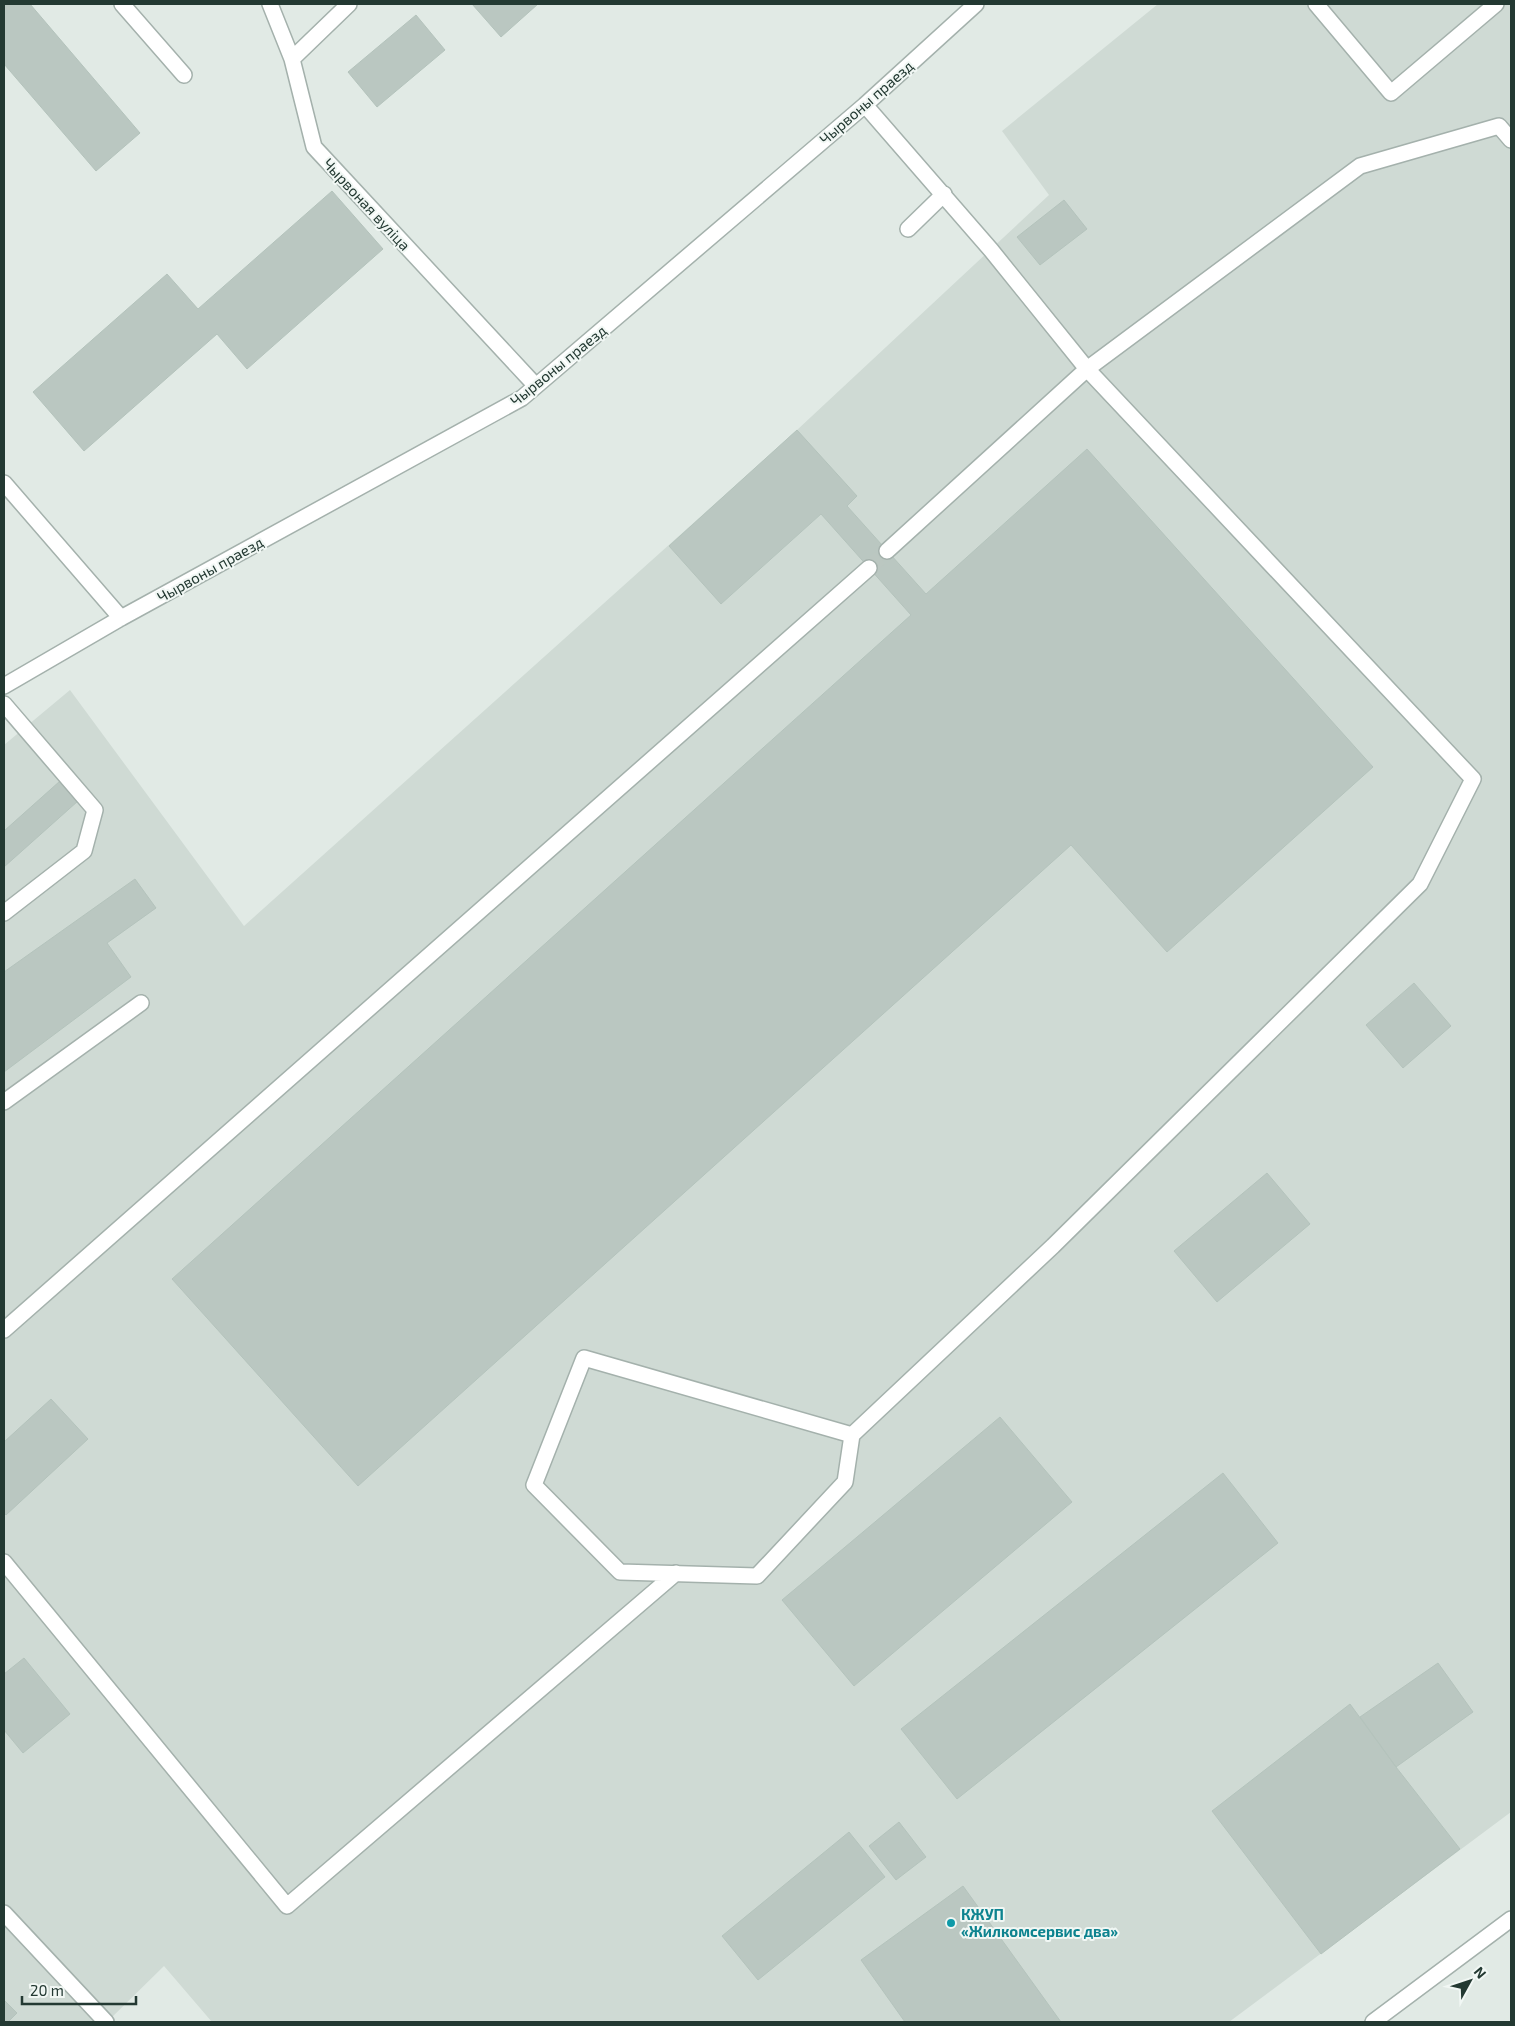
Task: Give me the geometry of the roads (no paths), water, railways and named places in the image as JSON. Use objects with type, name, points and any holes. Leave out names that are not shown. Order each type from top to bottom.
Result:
[{"type":"street","points":[[122,4],[184,75]]},
{"type":"street","name":"Чырвоная вуліца","points":[[270,4],[292,59],[314,147],[536,386]]},
{"type":"street","points":[[292,59],[349,4]]},
{"type":"street","name":"Чырвоны праезд","points":[[4,686],[121,618],[522,398],[864,105],[976,4]]},
{"type":"street","points":[[1316,4],[1391,93],[1496,4]]},
{"type":"street","points":[[852,1435],[584,1358],[534,1485],[620,1572],[756,1576],[845,1482],[852,1435],[1054,1246],[1420,884],[1473,778],[1086,369],[944,194],[864,105]]},
{"type":"street","points":[[887,551],[1086,369],[1360,166],[1499,126],[1511,140]]},
{"type":"street","points":[[908,229],[944,194]]},
{"type":"street","points":[[4,483],[121,618]]},
{"type":"street","points":[[4,1330],[869,568]]},
{"type":"street","points":[[4,704],[95,810],[84,851],[4,913]]},
{"type":"street","points":[[4,1102],[141,1003]]},
{"type":"street","points":[[4,1562],[287,1906],[676,1573]]},
{"type":"street","points":[[4,1913],[106,2022]]},
{"type":"street","points":[[1373,2022],[1511,1919]]},
{"type":"tunnel","points":[[869,568],[887,551]]},
{"type":"place","name":"КЖУП «Жилкомсервис два»","points":[[951,1923]]}]
